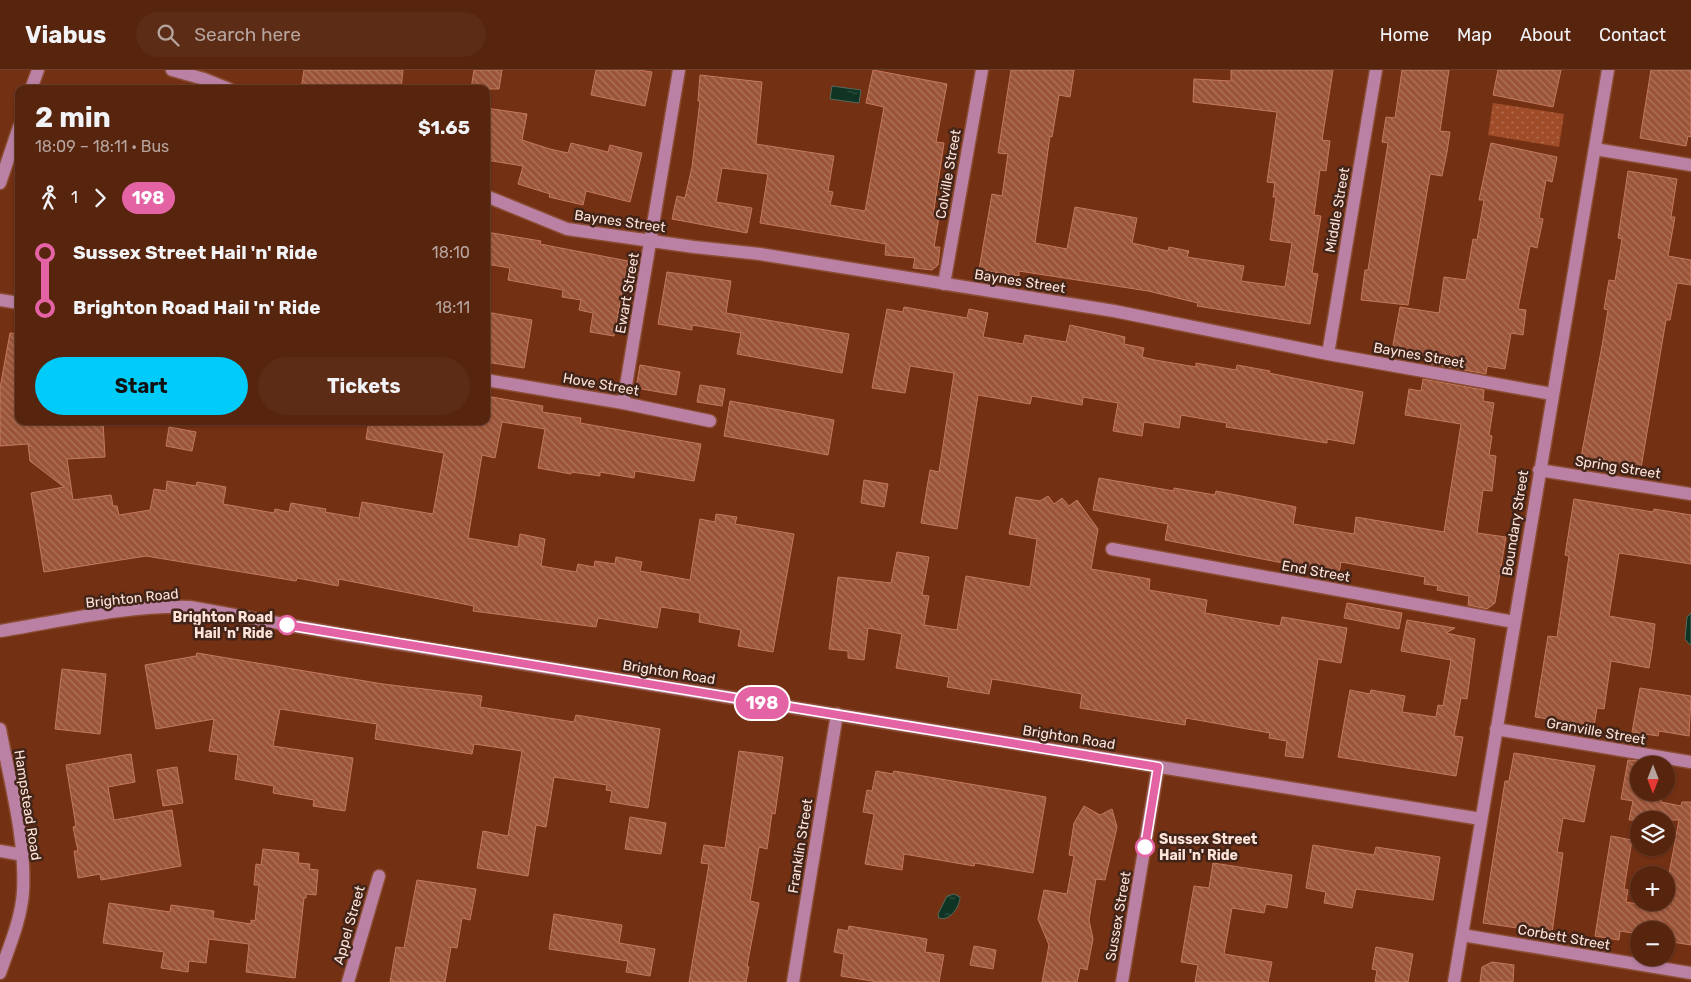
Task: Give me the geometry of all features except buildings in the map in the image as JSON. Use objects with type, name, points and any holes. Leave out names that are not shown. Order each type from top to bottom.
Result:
[{"type":"street","points":[[32,85],[38,70]]},
{"type":"street","points":[[172,70],[204,78],[220,85]]},
{"type":"street","name":"Ewart Street","points":[[623,403],[678,70]]},
{"type":"street","name":"Colville Street","points":[[944,284],[982,70]]},
{"type":"street","name":"Middle Street","points":[[1328,354],[1376,70]]},
{"type":"street","name":"Boundary Street","points":[[1454,982],[1608,70]]},
{"type":"street","points":[[0,183],[15,139]]},
{"type":"street","points":[[1595,149],[1691,166]]},
{"type":"street","name":"Baynes Street","points":[[490,198],[563,228],[760,254],[1124,313],[1328,354],[1552,394]]},
{"type":"street","points":[[0,300],[15,302]]},
{"type":"street","name":"Hove Street","points":[[490,381],[623,403],[710,421]]},
{"type":"street","name":"Spring Street","points":[[1539,470],[1691,494]]},
{"type":"street","name":"End Street","points":[[1112,549],[1514,622]]},
{"type":"street","name":"Brighton Road","points":[[0,631],[102,615],[169,607],[190,607],[345,635],[1481,819]]},
{"type":"street","name":"Franklin Street","points":[[793,982],[837,714]]},
{"type":"street","name":"Hampstead Road","points":[[0,729],[23,855],[23,893],[18,919],[0,973]]},
{"type":"street","name":"Granville Street","points":[[1496,729],[1691,762]]},
{"type":"street","name":"Sussex Street","points":[[1122,982],[1158,767]]},
{"type":"street","points":[[0,851],[23,855]]},
{"type":"street","name":"Appel Street","points":[[348,982],[379,876]]},
{"type":"street","name":"Corbett Street","points":[[1462,935],[1691,973]]},
{"type":"shaded area","points":[[1493,103],[1564,114],[1559,147],[1488,135]]},
{"type":"water","points":[[832,86],[861,90],[859,103],[830,99]]},
{"type":"water","points":[[1691,613],[1690,645],[1685,639],[1687,617]]},
{"type":"water","points":[[954,894],[960,897],[956,909],[947,918],[939,918],[938,914],[947,896]]},
{"type":"bus line","name":"198","points":[[287,625],[1158,767],[1145,847]]},
{"type":"place","name":"Brighton Road Hail 'n' Ride","points":[[287,625]]},
{"type":"place","name":"Sussex Street Hail 'n' Ride","points":[[1145,847]]}]
